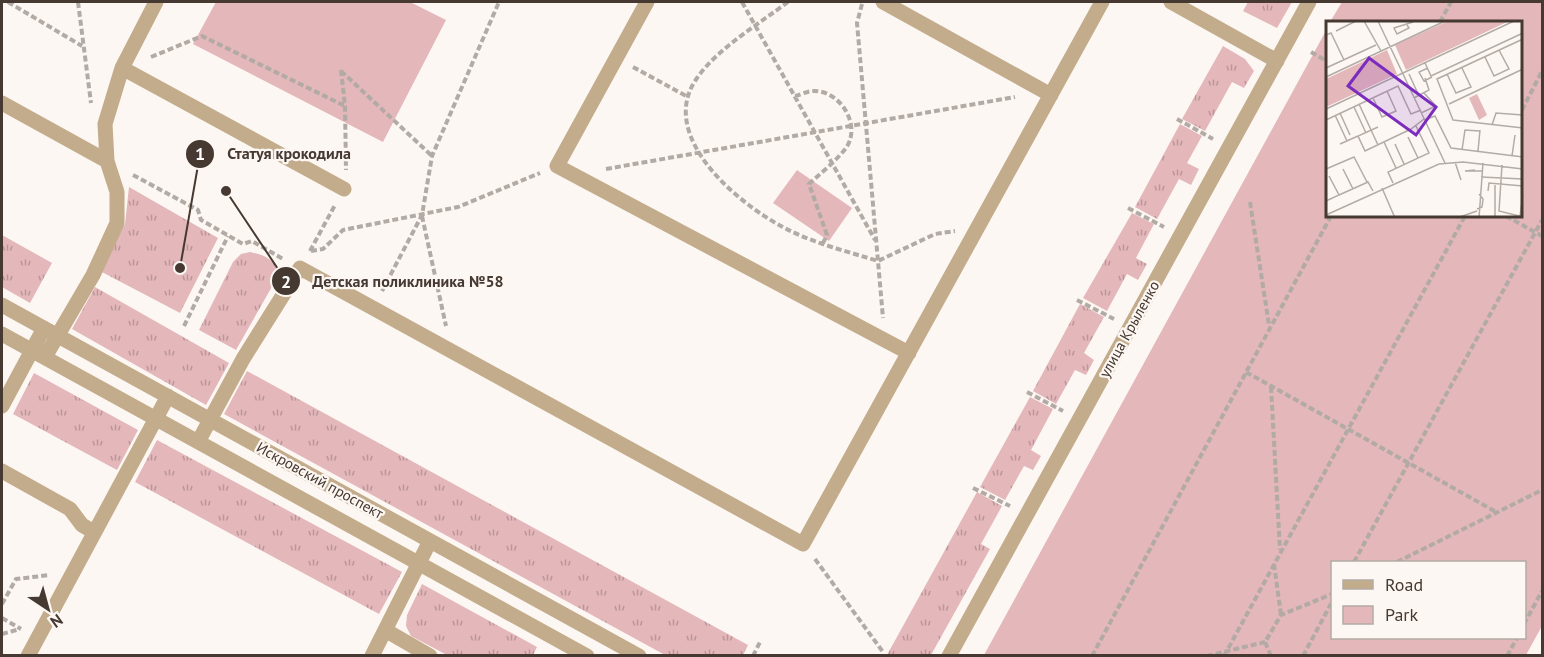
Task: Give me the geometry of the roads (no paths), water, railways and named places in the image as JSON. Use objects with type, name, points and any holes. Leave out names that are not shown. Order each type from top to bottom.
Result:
[{"type":"street","points":[[2,406],[38,354],[50,332],[93,275],[117,223],[117,192],[107,161],[105,124],[122,68],[156,2]]},
{"type":"street","points":[[647,2],[557,166],[909,353]]},
{"type":"street","points":[[883,2],[1051,94]]},
{"type":"street","points":[[198,442],[300,268],[803,544],[1102,2]]},
{"type":"street","points":[[1171,2],[1276,61]]},
{"type":"street","name":"улица Крыленко","points":[[949,656],[1309,2]]},
{"type":"street","points":[[122,68],[344,189]]},
{"type":"street","points":[[2,103],[107,161]]},
{"type":"street","name":"Искровский проспект","points":[[2,305],[639,656]]},
{"type":"street","name":"Искровский проспект","points":[[2,334],[587,656]]},
{"type":"street","points":[[28,656],[168,396]]},
{"type":"street","points":[[2,471],[70,509],[82,525],[94,532]]},
{"type":"street","points":[[372,656],[430,541]]},
{"type":"street","points":[[385,630],[430,656]]},
{"type":"place","name":"Детская поликлиника №58","points":[[226,191]]},
{"type":"place","name":"Статуя крокодила","points":[[180,268]]}]
